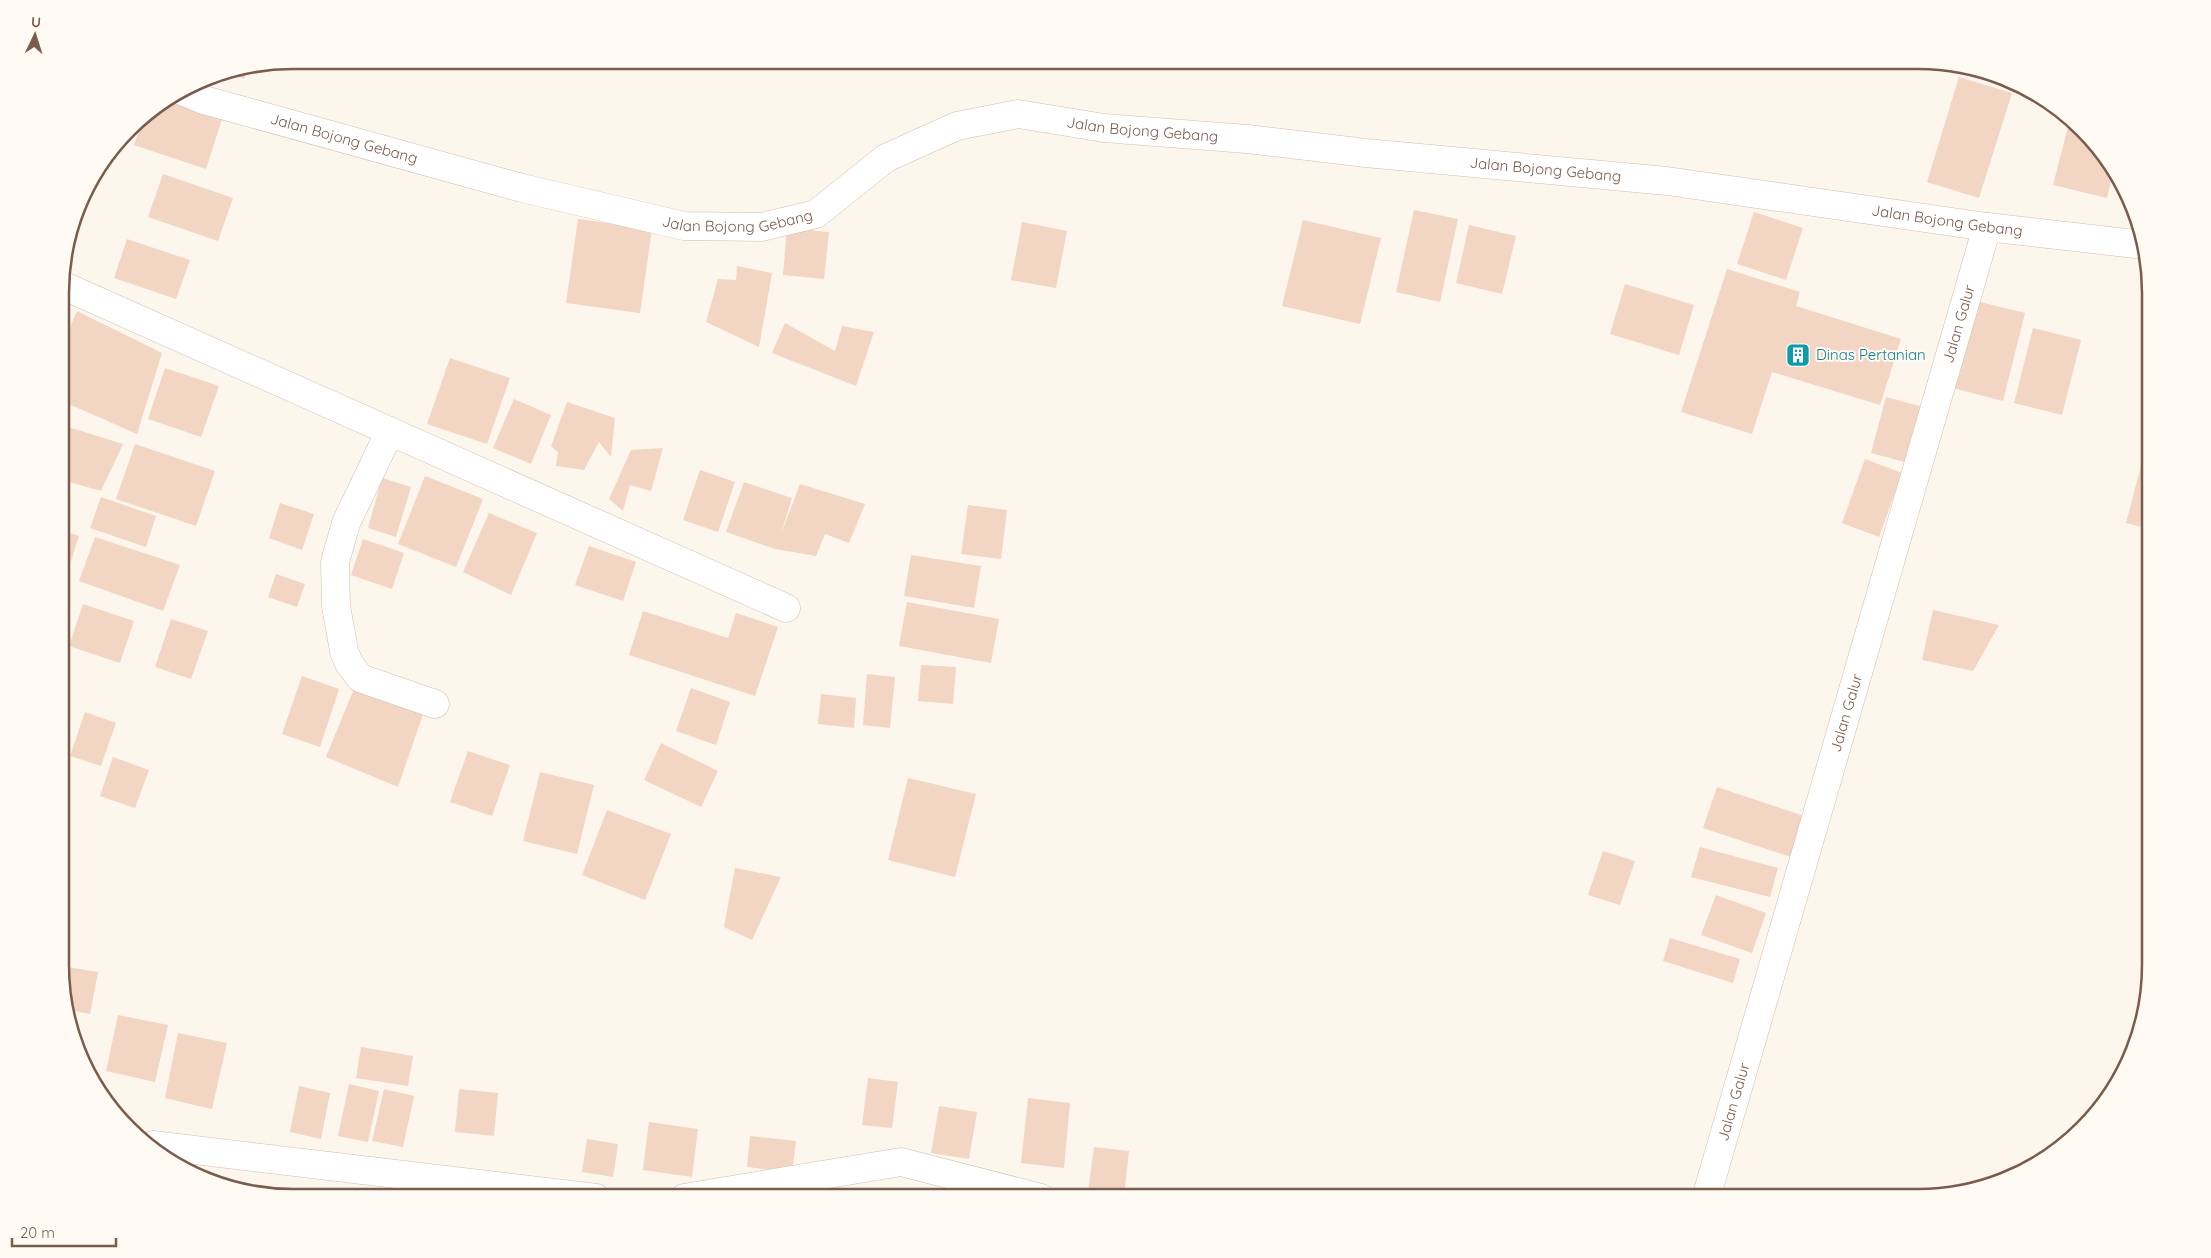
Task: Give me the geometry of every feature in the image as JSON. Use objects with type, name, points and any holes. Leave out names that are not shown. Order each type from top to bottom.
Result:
[{"type":"street","name":"Jalan Bojong Gebang","points":[[190,94],[204,100],[522,188],[684,226],[762,227],[816,214],[886,158],[957,126],[1018,114],[1104,128],[1248,139],[1366,153],[1667,181],[1987,227],[2137,245]]},
{"type":"street","name":"Jalan Galur","points":[[1709,1189],[1987,227]]},
{"type":"street","points":[[69,288],[786,608]]},
{"type":"street","points":[[390,431],[346,523],[335,562],[336,606],[344,651],[349,664],[360,678],[435,704]]},
{"type":"street","points":[[160,1146],[521,1189]]},
{"type":"street","points":[[738,1189],[901,1162],[1006,1189]]},
{"type":"building","points":[[246,74],[244,79],[235,76]]},
{"type":"building","points":[[1959,77],[2012,93],[1979,198],[1927,182]]},
{"type":"building","points":[[174,103],[222,119],[206,169],[134,145],[140,129]]},
{"type":"building","points":[[2068,126],[2096,156],[2111,180],[2107,198],[2053,185]]},
{"type":"building","points":[[163,174],[233,198],[218,241],[148,217]]},
{"type":"building","points":[[1414,210],[1458,219],[1440,302],[1396,292]]},
{"type":"building","points":[[1754,212],[1803,228],[1786,280],[1737,264]]},
{"type":"building","points":[[578,219],[652,229],[640,313],[566,303]]},
{"type":"building","points":[[1303,220],[1381,238],[1360,324],[1282,306]]},
{"type":"building","points":[[1022,222],[1067,231],[1056,288],[1011,280]]},
{"type":"building","points":[[1469,225],[1516,236],[1502,294],[1456,283]]},
{"type":"building","points":[[787,228],[829,232],[824,279],[783,275]]},
{"type":"building","points":[[127,239],[190,260],[176,299],[114,278]]},
{"type":"building","points":[[737,266],[772,273],[759,347],[706,322],[718,279],[736,280]]},
{"type":"building","name":"Dinas Pertanian","points":[[1727,269],[1800,292],[1796,306],[1901,339],[1880,405],[1772,372],[1752,434],[1681,412]]},
{"type":"building","points":[[1625,284],[1694,305],[1679,355],[1610,334]]},
{"type":"building","points":[[1976,301],[2025,313],[2003,401],[1953,388]]},
{"type":"building","points":[[77,311],[162,353],[137,434],[69,404],[69,330]]},
{"type":"building","points":[[785,323],[835,351],[842,326],[874,332],[856,386],[772,353]]},
{"type":"building","points":[[2033,328],[2081,340],[2062,415],[2014,403]]},
{"type":"building","points":[[450,358],[510,378],[487,444],[427,424]]},
{"type":"building","points":[[165,368],[219,386],[201,437],[148,419]]},
{"type":"building","points":[[1886,397],[1923,407],[1908,463],[1871,453]]},
{"type":"building","points":[[514,399],[551,415],[531,464],[493,448]]},
{"type":"building","points":[[567,402],[615,418],[611,457],[599,442],[584,470],[556,466],[558,452],[551,446]]},
{"type":"building","points":[[69,427],[123,444],[101,491],[69,482]]},
{"type":"building","points":[[135,444],[215,471],[196,526],[116,499]]},
{"type":"building","points":[[663,448],[651,491],[630,485],[623,511],[609,499],[631,450]]},
{"type":"building","points":[[1865,459],[1902,473],[1879,537],[1842,523]]},
{"type":"building","points":[[2142,462],[2142,527],[2126,523]]},
{"type":"building","points":[[700,470],[735,482],[718,532],[683,520]]},
{"type":"building","points":[[425,476],[483,499],[456,567],[398,544]]},
{"type":"building","points":[[382,478],[411,487],[396,537],[368,528]]},
{"type":"building","points":[[744,482],[792,498],[781,534],[800,484],[865,504],[849,543],[825,534],[816,556],[775,549],[726,532]]},
{"type":"building","points":[[101,497],[156,516],[146,547],[90,528]]},
{"type":"building","points":[[280,503],[314,514],[302,550],[269,538]]},
{"type":"building","points":[[968,505],[1007,510],[1001,559],[961,554]]},
{"type":"building","points":[[489,513],[537,533],[511,595],[463,572]]},
{"type":"building","points":[[69,532],[79,536],[69,567]]},
{"type":"building","points":[[95,537],[180,565],[163,611],[79,581]]},
{"type":"building","points":[[363,539],[404,553],[392,589],[351,575]]},
{"type":"building","points":[[589,546],[636,562],[623,601],[575,585]]},
{"type":"building","points":[[911,555],[981,566],[974,608],[904,596]]},
{"type":"building","points":[[276,574],[305,584],[297,607],[268,597]]},
{"type":"building","points":[[907,602],[999,619],[991,663],[899,646]]},
{"type":"building","points":[[83,604],[134,621],[120,663],[69,646]]},
{"type":"building","points":[[1933,610],[1999,625],[1973,671],[1922,660]]},
{"type":"building","points":[[643,611],[728,638],[736,613],[778,627],[755,696],[629,655]]},
{"type":"building","points":[[171,619],[208,631],[191,679],[155,667]]},
{"type":"building","points":[[921,665],[956,667],[953,704],[918,701]]},
{"type":"building","points":[[867,674],[895,677],[890,728],[863,725]]},
{"type":"building","points":[[302,676],[339,689],[320,747],[282,734]]},
{"type":"building","points":[[691,688],[730,702],[716,745],[676,731]]},
{"type":"building","points":[[354,689],[423,714],[398,787],[326,757]]},
{"type":"building","points":[[821,694],[856,698],[854,728],[818,724]]},
{"type":"building","points":[[85,712],[116,723],[101,766],[70,756]]},
{"type":"building","points":[[661,743],[718,771],[701,807],[644,780]]},
{"type":"building","points":[[468,751],[510,765],[492,816],[450,802]]},
{"type":"building","points":[[113,757],[149,770],[135,808],[100,796]]},
{"type":"building","points":[[540,772],[594,785],[577,854],[523,841]]},
{"type":"building","points":[[908,778],[976,794],[955,877],[888,860]]},
{"type":"building","points":[[1717,787],[1807,817],[1794,858],[1703,828]]},
{"type":"building","points":[[607,810],[671,834],[645,900],[582,875]]},
{"type":"building","points":[[1700,847],[1778,868],[1770,897],[1691,877]]},
{"type":"building","points":[[1603,851],[1635,861],[1620,905],[1588,895]]},
{"type":"building","points":[[735,868],[781,877],[752,940],[724,927]]},
{"type":"building","points":[[1716,895],[1766,913],[1752,953],[1701,935]]},
{"type":"building","points":[[1670,938],[1740,959],[1733,983],[1663,961]]},
{"type":"building","points":[[69,967],[98,972],[90,1014],[73,1011],[72,990],[69,980]]},
{"type":"building","points":[[118,1015],[168,1025],[155,1082],[106,1071]]},
{"type":"building","points":[[178,1033],[227,1043],[212,1109],[165,1098]]},
{"type":"building","points":[[361,1047],[413,1056],[408,1086],[356,1078]]},
{"type":"building","points":[[868,1078],[898,1082],[892,1128],[862,1125]]},
{"type":"building","points":[[349,1084],[379,1091],[368,1142],[338,1136]]},
{"type":"building","points":[[299,1086],[330,1093],[321,1139],[290,1132]]},
{"type":"building","points":[[384,1089],[414,1096],[403,1147],[372,1141]]},
{"type":"building","points":[[459,1089],[498,1093],[494,1136],[455,1132]]},
{"type":"building","points":[[1028,1098],[1070,1103],[1064,1168],[1021,1163]]},
{"type":"building","points":[[939,1106],[977,1112],[969,1159],[931,1153]]},
{"type":"building","points":[[649,1122],[698,1129],[692,1177],[643,1170]]},
{"type":"building","points":[[750,1136],[796,1141],[792,1172],[747,1167]]},
{"type":"building","points":[[587,1139],[618,1144],[613,1177],[582,1172]]},
{"type":"building","points":[[1094,1147],[1129,1151],[1125,1189],[1088,1189]]},
{"type":"place","name":"Dinas Pertanian","points":[[1798,355]]}]
